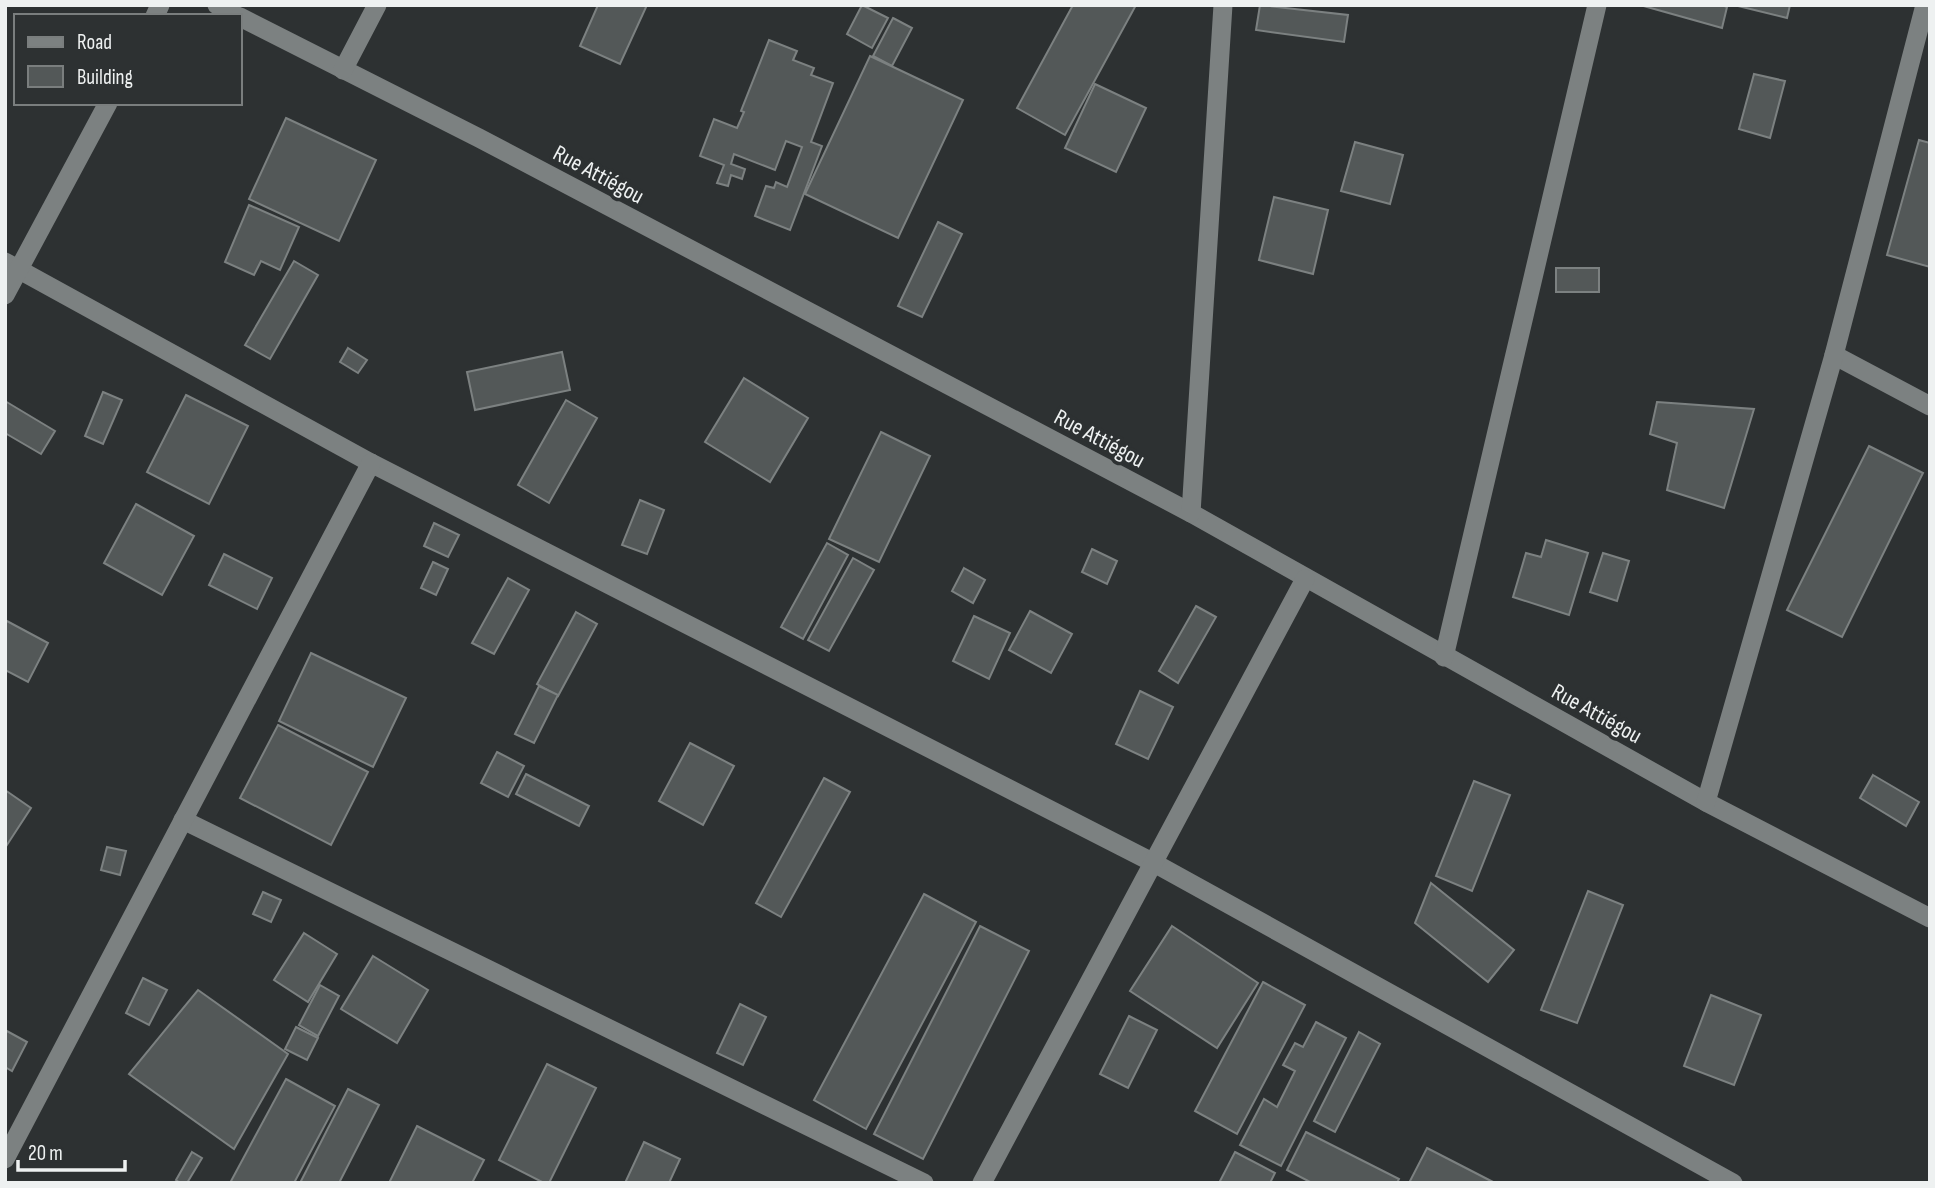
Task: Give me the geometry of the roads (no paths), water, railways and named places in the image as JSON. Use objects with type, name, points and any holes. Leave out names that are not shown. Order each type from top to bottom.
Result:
[{"type":"street","name":"Rue Attiégou","points":[[216,5],[234,14]]},
{"type":"street","points":[[343,70],[377,5]]},
{"type":"street","points":[[1191,513],[1223,5]]},
{"type":"street","points":[[1444,657],[1597,5]]},
{"type":"street","points":[[1706,802],[1834,355],[1925,5]]},
{"type":"street","name":"Rue Attiégou","points":[[242,18],[479,138],[1191,513],[1706,802],[1930,918]]},
{"type":"street","points":[[5,295],[12,265],[107,105]]},
{"type":"street","points":[[12,265],[371,463],[1154,863],[1733,1183]]},
{"type":"street","points":[[1834,355],[1930,406]]},
{"type":"street","points":[[5,1159],[371,463]]},
{"type":"street","points":[[982,1183],[1306,579]]},
{"type":"street","points":[[183,820],[924,1183]]}]
